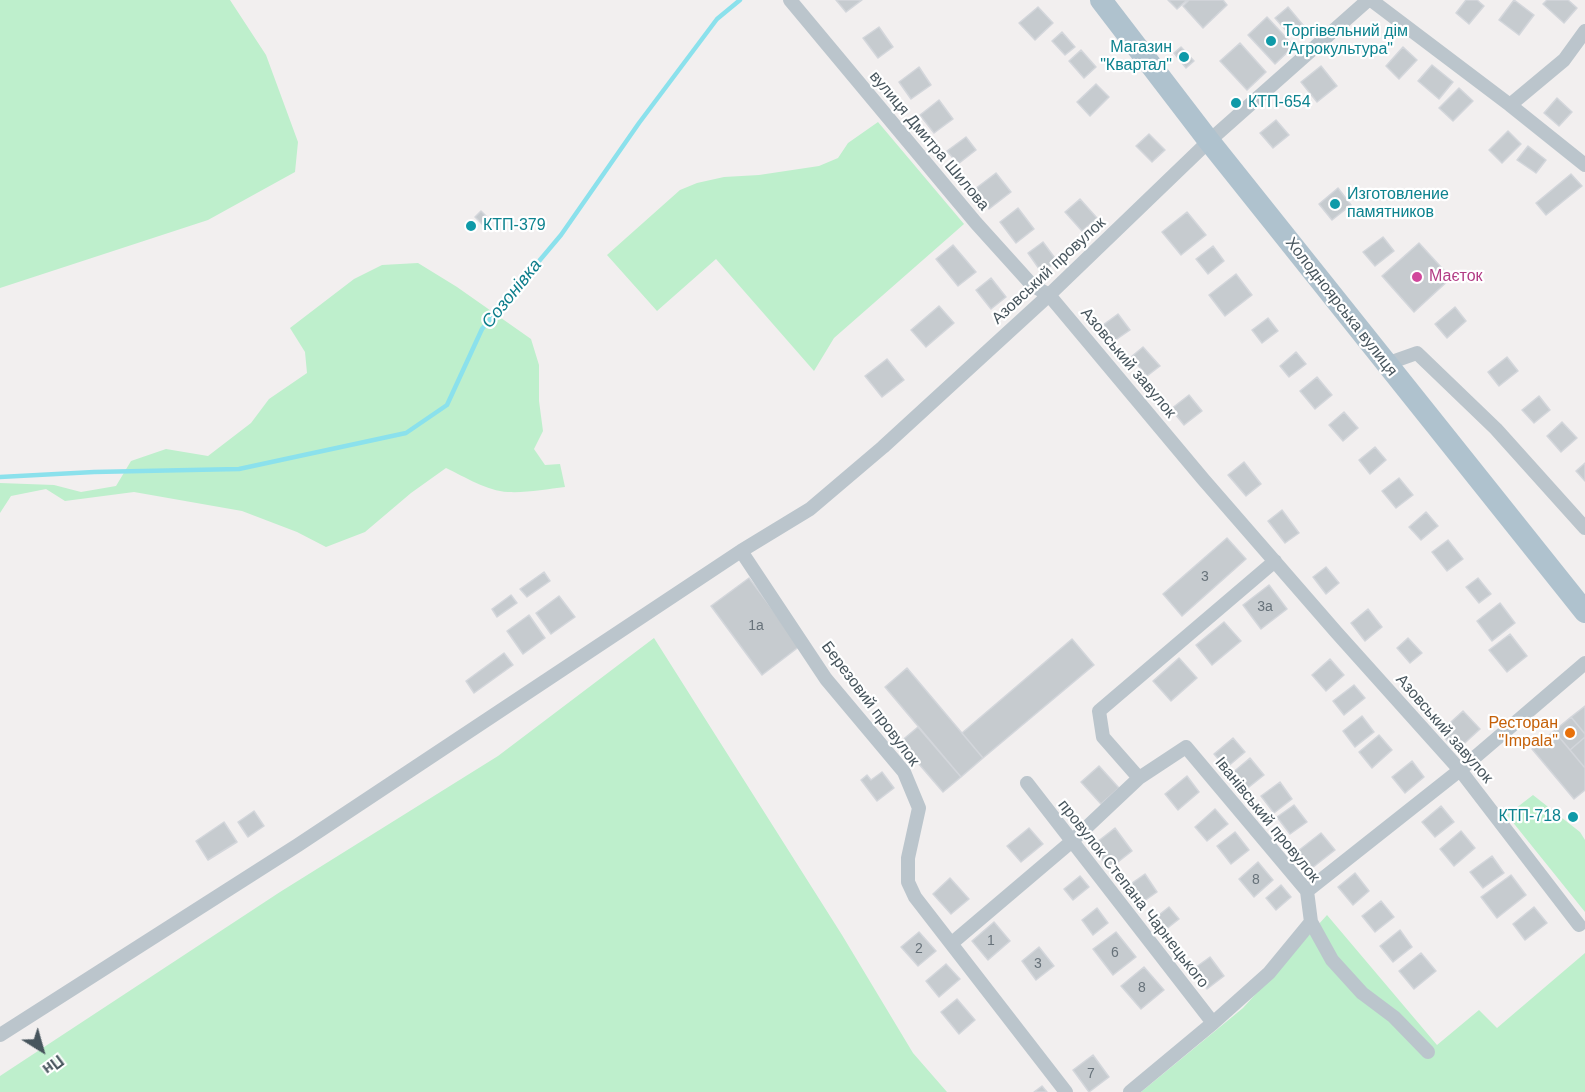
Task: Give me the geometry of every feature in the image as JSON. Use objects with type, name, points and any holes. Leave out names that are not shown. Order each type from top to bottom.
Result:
[{"type":"main road","name":"Холодноярська вулиця","points":[[1101,0],[1209,141],[1585,612]]},
{"type":"street","name":"вулиця Дмитра Шилова","points":[[790,0],[976,223],[1032,285],[1049,295]]},
{"type":"street","name":"Азовський провулок","points":[[0,1035],[298,845],[741,551],[810,509],[883,447],[1049,295],[1209,141],[1370,0]]},
{"type":"street","points":[[1370,0],[1510,105],[1585,165]]},
{"type":"street","points":[[1510,105],[1564,60],[1585,31]]},
{"type":"street","name":"Азовський завулок","points":[[1049,295],[1275,561],[1460,770],[1579,925]]},
{"type":"street","points":[[1386,364],[1417,353],[1496,429],[1585,528]]},
{"type":"street","name":"Березовий провулок","points":[[741,551],[826,679],[904,772],[919,808],[908,858],[908,882],[915,897],[1066,1092]]},
{"type":"street","points":[[952,943],[1071,842],[1139,778],[1103,737],[1099,711],[1275,561]]},
{"type":"street","points":[[1307,891],[1460,770],[1585,663]]},
{"type":"street","name":"Іванівський провулок","points":[[1139,778],[1186,747],[1307,891],[1311,922],[1332,960],[1362,993],[1394,1017],[1428,1052]]},
{"type":"street","name":"провулок Степана Чарнецького","points":[[1028,783],[1071,842],[1214,1023]]},
{"type":"street","points":[[1130,1092],[1214,1023],[1269,973],[1311,922]]},
{"type":"green space","points":[[0,0],[230,0],[266,55],[298,142],[295,172],[208,220],[0,288]]},
{"type":"green space","points":[[878,122],[964,224],[834,338],[814,371],[716,259],[657,311],[607,255],[680,190],[697,183],[724,177],[759,175],[819,166],[838,158],[848,143]]},
{"type":"green space","points":[[418,263],[457,287],[531,339],[539,365],[539,401],[543,431],[534,449],[545,465],[560,464],[565,487],[522,492],[500,491],[476,483],[446,468],[411,493],[365,532],[326,547],[297,532],[242,511],[134,492],[65,501],[46,489],[11,496],[0,513],[0,483],[54,485],[81,492],[116,486],[131,461],[166,449],[208,456],[251,423],[269,399],[307,373],[305,352],[290,328],[354,279],[382,265]]},
{"type":"green space","points":[[654,638],[842,935],[913,1053],[947,1092],[0,1092],[0,1076],[280,892],[498,756]]},
{"type":"green space","points":[[1533,795],[1580,832],[1585,840],[1585,912],[1507,815]]},
{"type":"green space","points":[[1327,915],[1437,1045],[1479,1010],[1497,1028],[1585,953],[1585,1092],[1141,1092],[1243,1008]]},
{"type":"building","points":[[836,0],[862,0],[846,12]]},
{"type":"building","points":[[1168,0],[1187,0],[1177,9]]},
{"type":"building","points":[[1189,0],[1223,0],[1227,5],[1203,28],[1183,6]]},
{"type":"building","points":[[1466,0],[1477,0],[1484,6],[1469,24],[1456,13]]},
{"type":"building","points":[[1514,0],[1534,15],[1519,35],[1499,20]]},
{"type":"building","points":[[1547,0],[1568,0],[1577,8],[1564,23],[1543,4]]},
{"type":"building","points":[[1038,7],[1053,23],[1035,40],[1019,23]]},
{"type":"building","points":[[1288,7],[1303,25],[1290,35],[1275,18]]},
{"type":"building","name":"Торгівельний дім \"Агрокультура\"","points":[[1267,17],[1294,46],[1275,64],[1248,35]]},
{"type":"building","points":[[879,27],[893,47],[878,58],[863,38]]},
{"type":"building","points":[[1062,32],[1075,47],[1065,55],[1052,41]]},
{"type":"building","points":[[1240,43],[1266,72],[1247,90],[1220,61]]},
{"type":"building","name":"Магазин \"Квартал\"","points":[[1181,47],[1194,61],[1186,68],[1174,53]]},
{"type":"building","points":[[1403,47],[1417,60],[1399,79],[1386,66]]},
{"type":"building","points":[[1081,50],[1096,67],[1084,78],[1069,61]]},
{"type":"building","points":[[1432,65],[1453,82],[1439,99],[1418,81]]},
{"type":"building","points":[[1321,66],[1337,86],[1317,102],[1301,82]]},
{"type":"building","points":[[919,67],[931,85],[911,99],[899,82]]},
{"type":"building","points":[[1096,84],[1109,97],[1090,116],[1077,102]]},
{"type":"building","points":[[1459,88],[1473,101],[1453,121],[1439,108]]},
{"type":"building","name":"КТП-654","points":[[1237,98],[1240,102],[1235,107],[1231,103]]},
{"type":"building","points":[[1557,98],[1572,112],[1559,126],[1544,113]]},
{"type":"building","points":[[939,100],[953,119],[934,133],[920,115]]},
{"type":"building","points":[[1276,120],[1289,135],[1273,148],[1260,133]]},
{"type":"building","points":[[1508,131],[1521,144],[1502,163],[1489,150]]},
{"type":"building","points":[[1149,134],[1165,150],[1152,162],[1136,146]]},
{"type":"building","points":[[966,137],[976,150],[958,164],[947,151]]},
{"type":"building","points":[[1528,146],[1546,160],[1536,173],[1517,160]]},
{"type":"building","points":[[996,173],[1011,192],[989,209],[975,189]]},
{"type":"building","points":[[1571,174],[1582,186],[1546,215],[1536,203]]},
{"type":"building","name":"Изготовление памятников","points":[[1338,188],[1351,205],[1332,220],[1319,204]]},
{"type":"building","points":[[1080,199],[1097,218],[1082,231],[1065,212]]},
{"type":"building","points":[[1018,208],[1034,229],[1016,243],[1000,222]]},
{"type":"building","points":[[481,211],[489,219],[483,225],[475,217]]},
{"type":"building","points":[[1187,212],[1206,235],[1181,255],[1162,232]]},
{"type":"building","name":"КТП-379","points":[[472,222],[475,226],[470,230],[466,227]]},
{"type":"building","points":[[1383,237],[1394,251],[1375,266],[1363,252]]},
{"type":"building","points":[[1043,242],[1057,261],[1042,273],[1028,253]]},
{"type":"building","name":"Маєток","points":[[1419,243],[1451,278],[1414,312],[1382,276]]},
{"type":"building","points":[[953,245],[976,272],[958,286],[936,259]]},
{"type":"building","points":[[1213,246],[1224,261],[1208,274],[1196,259]]},
{"type":"building","points":[[1236,274],[1252,295],[1225,316],[1209,295]]},
{"type":"building","points":[[991,278],[1006,297],[991,309],[976,290]]},
{"type":"building","points":[[939,306],[954,323],[926,347],[911,330]]},
{"type":"building","points":[[1455,307],[1466,321],[1447,338],[1435,324]]},
{"type":"building","points":[[1118,314],[1130,330],[1114,341],[1103,325]]},
{"type":"building","points":[[1268,318],[1278,331],[1262,343],[1252,330]]},
{"type":"building","points":[[1143,347],[1160,366],[1147,376],[1131,357]]},
{"type":"building","points":[[1296,352],[1306,364],[1289,377],[1280,366]]},
{"type":"building","points":[[1507,357],[1518,371],[1499,386],[1488,372]]},
{"type":"building","points":[[887,359],[904,380],[882,397],[865,376]]},
{"type":"building","points":[[1317,377],[1332,395],[1315,409],[1300,391]]},
{"type":"building","points":[[1189,395],[1202,411],[1184,425],[1171,409]]},
{"type":"building","points":[[1539,396],[1550,410],[1534,423],[1522,410]]},
{"type":"building","points":[[1344,412],[1358,428],[1343,441],[1329,425]]},
{"type":"building","points":[[1562,422],[1577,438],[1561,452],[1547,436]]},
{"type":"building","points":[[1375,447],[1386,460],[1370,474],[1359,460]]},
{"type":"building","points":[[1244,462],[1261,484],[1246,496],[1228,475]]},
{"type":"building","points":[[1585,463],[1585,481],[1576,471]]},
{"type":"building","points":[[1399,478],[1413,495],[1396,508],[1382,491]]},
{"type":"building","points":[[1282,510],[1299,533],[1285,543],[1268,521]]},
{"type":"building","points":[[1426,512],[1438,526],[1421,540],[1409,527]]},
{"type":"building","points":[[1227,538],[1246,559],[1182,616],[1163,594]]},
{"type":"building","points":[[1448,540],[1463,559],[1447,571],[1432,552]]},
{"type":"building","points":[[1326,567],[1339,583],[1326,594],[1313,577]]},
{"type":"building","points":[[544,572],[550,581],[527,597],[520,589]]},
{"type":"building","points":[[749,578],[800,646],[762,675],[711,606]]},
{"type":"building","points":[[1478,578],[1491,594],[1479,603],[1466,587]]},
{"type":"building","points":[[1269,585],[1287,609],[1261,629],[1243,605]]},
{"type":"building","points":[[511,595],[517,603],[497,617],[492,609]]},
{"type":"building","points":[[559,596],[575,617],[551,634],[536,613]]},
{"type":"building","points":[[1500,603],[1515,623],[1492,641],[1477,621]]},
{"type":"building","points":[[1368,609],[1382,627],[1365,641],[1351,623]]},
{"type":"building","points":[[529,615],[545,638],[523,654],[507,631]]},
{"type":"building","points":[[1224,622],[1241,641],[1212,665],[1196,645]]},
{"type":"building","points":[[1510,634],[1527,656],[1507,672],[1489,650]]},
{"type":"building","points":[[1408,638],[1422,653],[1410,663],[1397,648]]},
{"type":"building","points":[[1072,639],[1094,665],[983,758],[962,733]]},
{"type":"building","points":[[504,653],[513,665],[474,693],[466,681]]},
{"type":"building","points":[[1179,658],[1197,678],[1171,701],[1153,681]]},
{"type":"building","points":[[1330,659],[1344,675],[1326,691],[1312,675]]},
{"type":"building","points":[[907,668],[983,758],[961,777],[885,687]]},
{"type":"building","points":[[1354,685],[1365,698],[1344,715],[1333,701]]},
{"type":"building","points":[[1585,706],[1585,734],[1571,717]]},
{"type":"building","points":[[1463,711],[1480,729],[1456,751],[1440,732]]},
{"type":"building","points":[[1362,716],[1374,732],[1355,747],[1343,731]]},
{"type":"building","name":"Ресторан \"Impala\"","points":[[1571,717],[1585,737],[1570,750],[1554,731]]},
{"type":"building","points":[[918,727],[961,777],[943,792],[900,742]]},
{"type":"building","points":[[1554,731],[1585,768],[1585,790],[1574,799],[1532,749]]},
{"type":"building","points":[[1379,735],[1392,750],[1372,768],[1359,752]]},
{"type":"building","points":[[1585,737],[1585,768],[1570,750]]},
{"type":"building","points":[[1233,738],[1245,752],[1226,768],[1214,754]]},
{"type":"building","points":[[1250,758],[1264,775],[1244,791],[1231,774]]},
{"type":"building","points":[[1412,761],[1424,777],[1405,793],[1392,777]]},
{"type":"building","points":[[1099,766],[1119,788],[1101,804],[1081,782]]},
{"type":"building","points":[[882,772],[894,788],[877,801],[861,780],[867,775],[871,780]]},
{"type":"building","points":[[1187,776],[1199,792],[1178,810],[1165,794]]},
{"type":"building","points":[[1280,782],[1292,799],[1274,813],[1261,796]]},
{"type":"building","points":[[1294,805],[1307,822],[1290,834],[1277,817]]},
{"type":"building","points":[[1441,806],[1454,822],[1435,837],[1422,822]]},
{"type":"building","points":[[1215,809],[1228,824],[1207,841],[1195,827]]},
{"type":"building","points":[[254,811],[264,826],[248,837],[238,822]]},
{"type":"building","name":"КТП-718","points":[[1574,813],[1578,816],[1572,821],[1569,817]]},
{"type":"building","points":[[224,822],[237,842],[208,860],[196,841]]},
{"type":"building","points":[[1029,828],[1043,844],[1021,862],[1007,846]]},
{"type":"building","points":[[1115,828],[1132,851],[1109,869],[1092,846]]},
{"type":"building","points":[[1461,831],[1475,848],[1454,866],[1440,849]]},
{"type":"building","points":[[1235,832],[1249,850],[1231,864],[1217,846]]},
{"type":"building","points":[[1321,833],[1335,850],[1312,868],[1298,851]]},
{"type":"building","points":[[1492,856],[1504,873],[1483,888],[1470,872]]},
{"type":"building","points":[[1258,862],[1273,880],[1254,897],[1239,879]]},
{"type":"building","points":[[1355,873],[1369,891],[1353,905],[1338,887]]},
{"type":"building","points":[[1145,874],[1157,892],[1137,906],[1125,888]]},
{"type":"building","points":[[1511,875],[1526,895],[1497,918],[1481,897]]},
{"type":"building","points":[[1080,876],[1089,887],[1073,900],[1064,889]]},
{"type":"building","points":[[950,878],[969,899],[951,914],[933,894]]},
{"type":"building","points":[[1281,885],[1291,897],[1276,910],[1266,898]]},
{"type":"building","points":[[1381,901],[1394,917],[1375,932],[1362,916]]},
{"type":"building","points":[[1169,907],[1179,919],[1160,934],[1150,922]]},
{"type":"building","points":[[1534,907],[1547,923],[1525,940],[1513,924]]},
{"type":"building","points":[[1097,908],[1108,923],[1093,935],[1082,920]]},
{"type":"building","points":[[994,922],[1010,941],[988,960],[972,941]]},
{"type":"building","points":[[1400,930],[1412,947],[1393,962],[1380,946]]},
{"type":"building","points":[[919,932],[936,951],[918,966],[901,947]]},
{"type":"building","points":[[1116,932],[1136,957],[1113,975],[1093,949]]},
{"type":"building","points":[[1039,947],[1054,966],[1036,980],[1022,961]]},
{"type":"building","points":[[1421,953],[1436,971],[1414,989],[1399,971]]},
{"type":"building","points":[[1210,957],[1224,976],[1207,989],[1192,970]]},
{"type":"building","points":[[946,964],[960,979],[939,997],[926,981]]},
{"type":"building","points":[[1144,967],[1164,990],[1141,1009],[1121,986]]},
{"type":"building","points":[[957,999],[975,1020],[959,1034],[941,1012]]},
{"type":"building","points":[[1093,1055],[1109,1077],[1089,1092],[1073,1070]]},
{"type":"building","points":[[1042,1086],[1047,1092],[1034,1092]]},
{"type":"waterway","name":"Созонівка","points":[[0,477],[94,472],[239,469],[406,433],[447,405],[482,329],[561,235],[639,123],[717,19],[740,0]]},
{"type":"place","name":"Торгівельний дім \"Агрокультура\"","points":[[1271,41]]},
{"type":"place","name":"Магазин \"Квартал\"","points":[[1184,57]]},
{"type":"place","name":"КТП-654","points":[[1236,103]]},
{"type":"place","name":"Изготовление памятников","points":[[1335,204]]},
{"type":"place","name":"КТП-379","points":[[471,226]]},
{"type":"place","name":"Маєток","points":[[1417,277]]},
{"type":"place","name":"Ресторан \"Impala\"","points":[[1570,733]]},
{"type":"place","name":"КТП-718","points":[[1573,817]]}]
